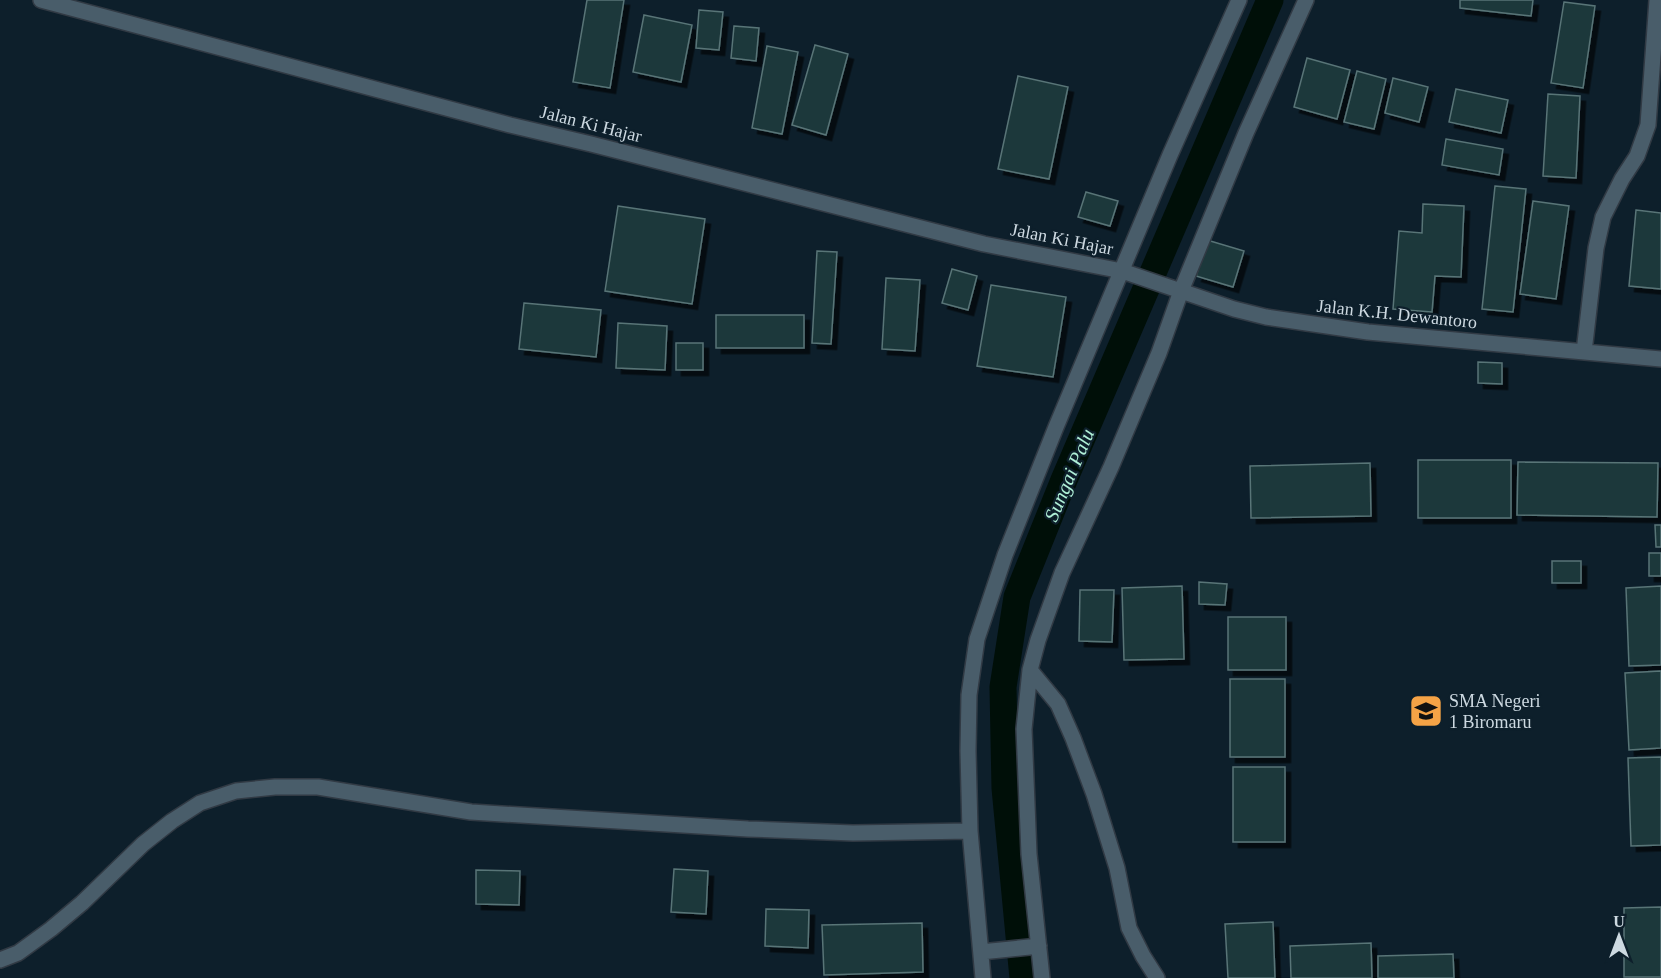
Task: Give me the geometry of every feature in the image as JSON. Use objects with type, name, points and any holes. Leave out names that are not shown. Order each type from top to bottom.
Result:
[{"type":"street","name":"Jalan Ki Hajar","points":[[41,0],[459,112],[995,246],[1128,272]]},
{"type":"street","points":[[983,978],[970,831],[968,751],[969,695],[978,639],[1005,555],[1067,399],[1128,272],[1170,155],[1239,0]]},
{"type":"street","points":[[1042,978],[1029,854],[1024,729],[1030,670],[1038,640],[1062,573],[1116,457],[1159,352],[1175,288],[1306,0]]},
{"type":"street","points":[[1584,352],[1594,260],[1603,217],[1622,179],[1637,156],[1648,126],[1657,0]]},
{"type":"street","name":"Jalan K.H. Dewantoro","points":[[1128,272],[1234,309],[1299,323],[1416,337],[1661,359]]},
{"type":"street","points":[[1030,670],[1059,704],[1094,794],[1117,868],[1129,928],[1157,978]]},
{"type":"street","points":[[0,960],[18,953],[51,929],[143,844],[172,821],[200,803],[236,790],[318,787],[471,812],[748,829],[853,833],[970,831]]},
{"type":"street","points":[[981,952],[1039,946]]},
{"type":"building","points":[[587,0],[624,0],[610,88],[573,82]]},
{"type":"building","points":[[1460,0],[1533,0],[1531,16],[1460,8]]},
{"type":"building","points":[[1564,2],[1595,6],[1583,88],[1551,83]]},
{"type":"building","points":[[699,10],[723,12],[719,50],[696,48]]},
{"type":"building","points":[[644,15],[692,25],[681,82],[633,72]]},
{"type":"building","points":[[734,26],[759,28],[756,61],[731,58]]},
{"type":"building","points":[[815,45],[848,54],[826,135],[792,125]]},
{"type":"building","points":[[767,46],[798,52],[782,134],[752,128]]},
{"type":"building","points":[[1307,58],[1350,70],[1337,119],[1294,107]]},
{"type":"building","points":[[1357,71],[1386,79],[1374,129],[1344,122]]},
{"type":"building","points":[[1018,76],[1068,87],[1049,179],[998,169]]},
{"type":"building","points":[[1393,78],[1428,87],[1419,122],[1385,113]]},
{"type":"building","points":[[1456,89],[1508,100],[1501,133],[1449,122]]},
{"type":"building","points":[[1548,94],[1580,96],[1576,178],[1543,176]]},
{"type":"building","points":[[1446,139],[1503,149],[1499,175],[1442,165]]},
{"type":"building","points":[[1495,186],[1526,189],[1513,312],[1482,309]]},
{"type":"building","points":[[1086,192],[1118,201],[1110,226],[1078,217]]},
{"type":"building","points":[[1533,201],[1569,206],[1556,299],[1520,294]]},
{"type":"building","points":[[1423,204],[1464,206],[1461,277],[1435,276],[1432,312],[1393,309],[1399,231],[1422,233]]},
{"type":"building","points":[[618,206],[705,219],[692,304],[605,291]]},
{"type":"building","points":[[1636,210],[1661,213],[1661,289],[1629,286]]},
{"type":"building","points":[[1207,240],[1244,251],[1233,287],[1196,276]]},
{"type":"building","points":[[817,251],[837,252],[831,344],[812,343]]},
{"type":"building","points":[[952,269],[977,276],[968,310],[942,303]]},
{"type":"building","points":[[886,278],[920,280],[915,351],[882,349]]},
{"type":"building","points":[[991,285],[1066,297],[1053,377],[977,366]]},
{"type":"building","points":[[524,303],[601,310],[596,357],[519,349]]},
{"type":"building","points":[[716,315],[804,315],[804,348],[716,348]]},
{"type":"building","points":[[618,323],[667,326],[665,370],[616,368]]},
{"type":"building","points":[[676,343],[703,343],[703,370],[676,370]]},
{"type":"building","points":[[1478,362],[1502,363],[1502,384],[1478,383]]},
{"type":"building","points":[[1418,460],[1511,460],[1511,518],[1418,518]]},
{"type":"building","points":[[1518,462],[1658,463],[1657,517],[1517,515]]},
{"type":"building","points":[[1370,463],[1371,516],[1251,518],[1250,466]]},
{"type":"building","points":[[1655,525],[1661,525],[1661,547],[1656,547]]},
{"type":"building","points":[[1649,553],[1661,553],[1661,576],[1649,576]]},
{"type":"building","points":[[1552,561],[1581,561],[1581,583],[1552,583]]},
{"type":"building","points":[[1199,582],[1227,584],[1225,605],[1199,604]]},
{"type":"building","points":[[1182,586],[1184,659],[1124,660],[1122,588]]},
{"type":"building","points":[[1661,586],[1661,665],[1629,666],[1626,588]]},
{"type":"building","points":[[1080,590],[1114,590],[1112,642],[1079,641]]},
{"type":"building","points":[[1228,617],[1286,617],[1286,670],[1228,670]]},
{"type":"building","points":[[1661,671],[1661,748],[1629,750],[1625,673]]},
{"type":"building","points":[[1230,679],[1285,679],[1285,757],[1230,757]]},
{"type":"building","points":[[1661,757],[1661,845],[1631,846],[1628,758]]},
{"type":"building","points":[[1233,767],[1285,767],[1285,842],[1233,842]]},
{"type":"building","points":[[674,869],[708,871],[706,914],[671,912]]},
{"type":"building","points":[[476,870],[520,871],[519,905],[476,904]]},
{"type":"building","points":[[1661,907],[1661,977],[1624,977],[1624,908]]},
{"type":"building","points":[[766,909],[809,910],[808,948],[765,946]]},
{"type":"building","points":[[1273,922],[1275,978],[1228,978],[1225,924]]},
{"type":"building","points":[[922,923],[923,972],[824,975],[822,925]]},
{"type":"building","points":[[1371,943],[1372,978],[1291,978],[1290,946]]},
{"type":"building","points":[[1453,954],[1454,978],[1378,978],[1378,956]]},
{"type":"waterway","name":"Sungai Palu","points":[[1023,978],[1005,788],[1003,687],[1017,597],[1064,480],[1270,0]]},
{"type":"place","name":"SMA Negeri 1 Biromaru","points":[[1426,711]]}]
